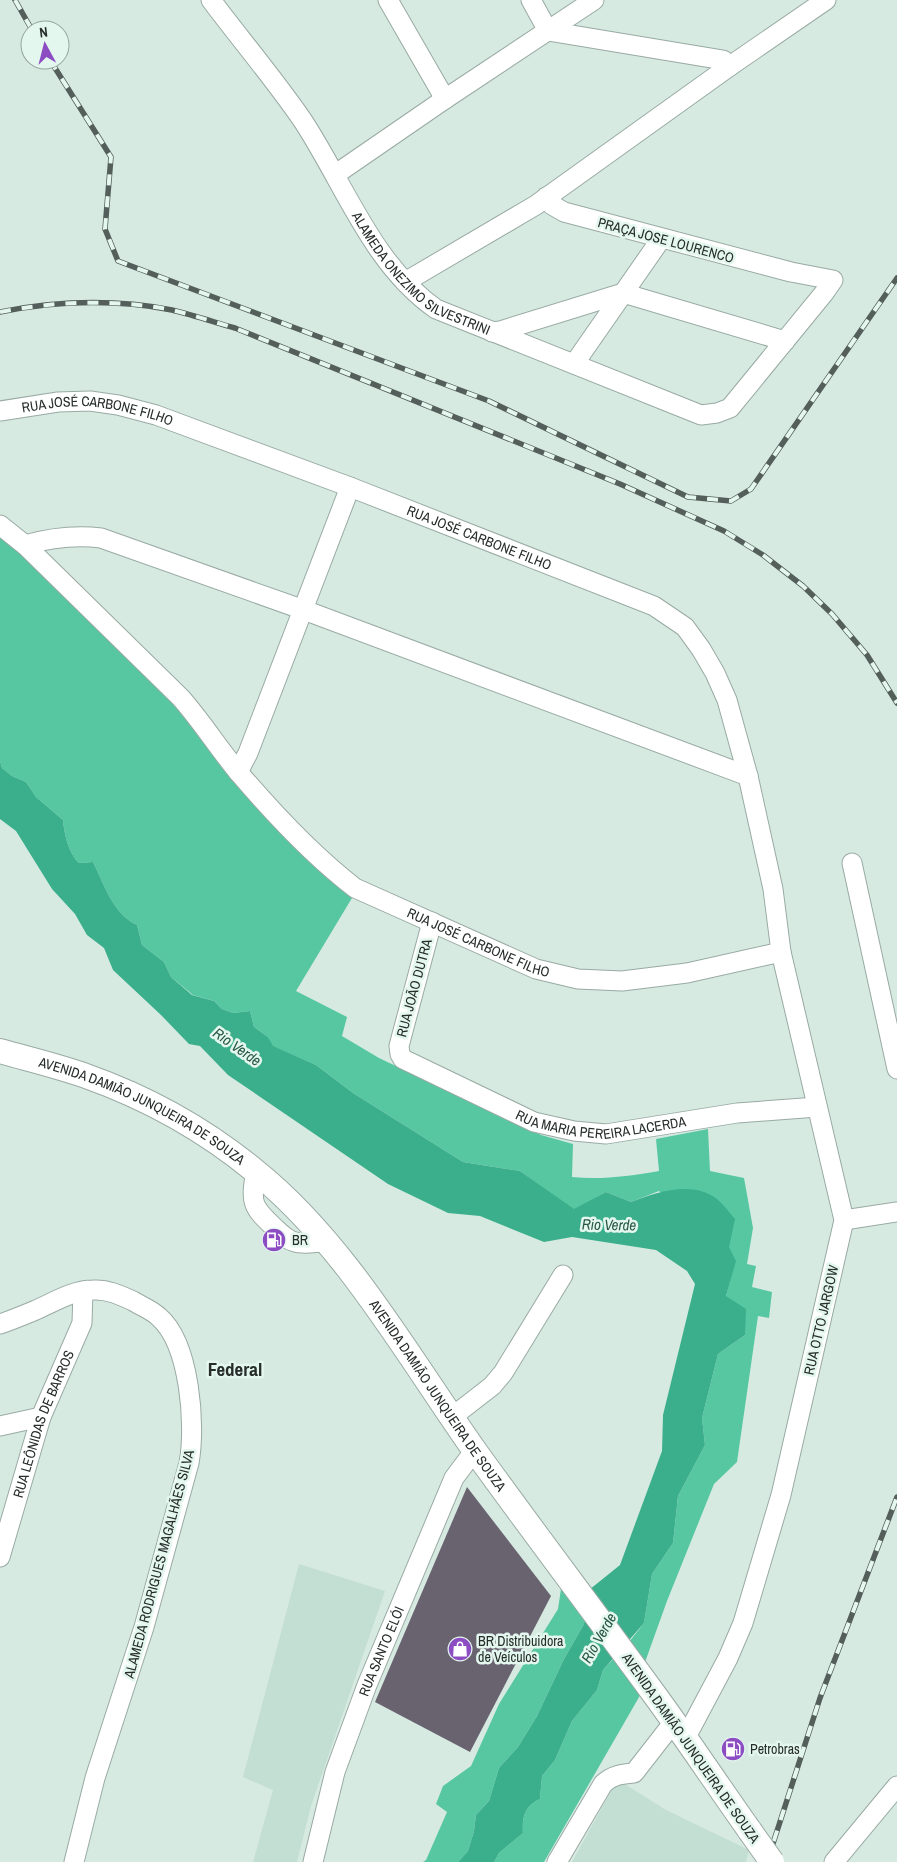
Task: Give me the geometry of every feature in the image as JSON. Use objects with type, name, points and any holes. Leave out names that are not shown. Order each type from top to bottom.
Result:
[{"type":"main road","name":"AVENIDA DAMIÃO JUNQUEIRA DE SOUZA","points":[[0,1051],[84,1075],[171,1113],[209,1136],[256,1171],[280,1193],[326,1242],[368,1296],[475,1450],[656,1697],[772,1862]]},
{"type":"street","name":"ALAMEDA ONEZIMO SILVESTRINI","points":[[211,0],[302,120],[336,174],[370,238],[418,297],[436,309],[701,415],[717,413],[730,408],[785,341]]},
{"type":"street","points":[[388,0],[445,99]]},
{"type":"street","points":[[531,0],[548,31]]},
{"type":"street","points":[[336,174],[594,0]]},
{"type":"street","points":[[405,282],[546,197],[826,0]]},
{"type":"street","points":[[548,31],[723,60],[730,66]]},
{"type":"street","name":"PRAÇA JOSE LOURENCO","points":[[546,197],[552,205],[564,212],[791,272],[833,280],[785,341]]},
{"type":"street","points":[[574,364],[661,239]]},
{"type":"street","points":[[492,332],[623,293],[785,341]]},
{"type":"street","name":"RUA JOSÉ CARBONE FILHO","points":[[0,411],[58,402],[90,401],[118,405],[156,415],[350,487],[654,606],[685,627],[701,649],[723,691],[748,776],[773,889]]},
{"type":"street","points":[[238,772],[248,753],[350,487]]},
{"type":"street","name":"RUA JOSÉ CARBONE FILHO","points":[[0,525],[25,545],[181,698],[200,719],[238,772],[330,869],[355,888],[536,968],[578,979],[622,982],[687,973],[781,952]]},
{"type":"street","points":[[25,545],[48,539],[83,536],[101,538],[304,610],[748,776]]},
{"type":"street","points":[[852,863],[897,1069]]},
{"type":"street","name":"RUA OTTO JARGOW","points":[[557,1862],[608,1778],[620,1774],[634,1773],[679,1731],[728,1658],[743,1623],[781,1495],[844,1220],[781,952],[773,889]]},
{"type":"street","name":"RUA JOÃO DUTRA","points":[[400,1054],[399,1046],[432,922]]},
{"type":"street","name":"RUA MARIA PEREIRA LACERDA","points":[[400,1054],[403,1058],[534,1122],[574,1131],[606,1134],[737,1114],[817,1107]]},
{"type":"street","points":[[844,1220],[897,1212]]},
{"type":"street","points":[[452,1416],[492,1386],[503,1373],[563,1275]]},
{"type":"street","name":"ALAMEDA RODRIGUES MAGALHÃES SILVA","points":[[0,1324],[83,1291],[101,1290],[121,1296],[159,1316],[166,1326],[178,1347],[186,1378],[192,1420],[192,1446],[189,1463],[144,1628],[95,1778],[74,1862]]},
{"type":"street","name":"RUA LEÔNIDAS DE BARROS","points":[[0,1557],[42,1416],[82,1323],[83,1291]]},
{"type":"street","points":[[0,1426],[42,1416]]},
{"type":"street","name":"RUA SANTO ELÓI","points":[[313,1862],[336,1772],[367,1685],[454,1478],[475,1450]]},
{"type":"street","points":[[834,1862],[897,1786]]},
{"type":"shaded area","points":[[0,531],[174,698],[274,826],[352,898],[296,991],[347,1017],[342,1036],[379,1058],[541,1135],[573,1144],[572,1177],[616,1177],[659,1171],[656,1139],[708,1129],[710,1171],[744,1178],[753,1228],[747,1264],[756,1266],[752,1287],[772,1292],[769,1318],[758,1316],[737,1462],[714,1484],[667,1601],[644,1665],[629,1642],[644,1623],[652,1574],[673,1543],[678,1496],[705,1445],[702,1418],[718,1354],[745,1335],[726,1296],[735,1261],[659,1191],[631,1202],[606,1192],[574,1210],[520,1171],[463,1162],[353,1093],[316,1065],[272,1046],[268,1037],[254,1027],[250,1011],[233,1013],[222,1009],[214,1001],[193,995],[171,977],[164,962],[142,945],[137,925],[115,906],[93,862],[79,863],[75,859],[68,843],[63,820],[36,797],[26,782],[12,776],[2,768],[0,761]]},
{"type":"shaded area","points":[[299,1564],[385,1591],[311,1806],[297,1862],[253,1862],[273,1790],[243,1777]]},
{"type":"shaded area","points":[[562,1582],[585,1615],[584,1624],[564,1659],[537,1716],[518,1747],[499,1768],[489,1801],[476,1815],[474,1831],[468,1851],[458,1862],[423,1862],[426,1860],[447,1812],[436,1804],[443,1786],[471,1766],[499,1704],[558,1609]]},
{"type":"shaded area","points":[[615,1657],[642,1692],[544,1862],[494,1862],[499,1853],[523,1833],[523,1822],[527,1809],[540,1799],[542,1776],[555,1760],[572,1721],[597,1690],[603,1670]]},
{"type":"shaded area","points":[[623,1783],[666,1810],[749,1850],[746,1862],[572,1862],[615,1784]]},
{"type":"water","name":"Rio Verde","points":[[0,761],[2,768],[12,776],[26,782],[36,797],[63,820],[68,843],[75,859],[79,863],[93,862],[115,906],[137,925],[142,945],[164,962],[171,977],[192,995],[214,1001],[222,1009],[233,1013],[250,1011],[254,1027],[268,1037],[273,1046],[316,1065],[353,1093],[463,1162],[520,1171],[574,1209],[606,1192],[631,1202],[663,1192],[686,1189],[707,1193],[717,1199],[735,1219],[729,1247],[736,1261],[726,1296],[746,1309],[745,1335],[718,1354],[702,1418],[705,1445],[678,1496],[673,1543],[652,1574],[644,1623],[603,1670],[597,1690],[572,1721],[555,1760],[542,1776],[540,1799],[530,1805],[525,1813],[523,1833],[499,1853],[494,1862],[458,1862],[468,1851],[474,1831],[476,1815],[489,1801],[499,1768],[518,1747],[537,1716],[564,1659],[584,1624],[589,1590],[620,1565],[662,1451],[663,1415],[695,1284],[687,1271],[656,1250],[572,1237],[544,1242],[480,1216],[448,1213],[388,1184],[228,1075],[200,1046],[189,1044],[113,970],[104,948],[87,935],[75,914],[52,889],[16,831],[0,819]]},
{"type":"building","name":"BR Distribuidora de Veículos","points":[[467,1487],[551,1596],[470,1752],[375,1702]]},
{"type":"railway","points":[[15,0],[26,20]]},
{"type":"railway","points":[[56,70],[111,157],[105,229],[118,261],[489,401],[688,497],[731,501],[751,489],[897,278]]},
{"type":"railway","points":[[0,312],[64,304],[107,303],[151,306],[188,314],[235,328],[620,484],[724,531],[763,555],[803,586],[832,614],[867,655],[897,703]]},
{"type":"railway","points":[[767,1862],[820,1698],[897,1497]]},
{"type":"place","name":"BR","points":[[274,1240]]},
{"type":"place","name":"BR Distribuidora de Veículos","points":[[460,1649]]},
{"type":"place","name":"Petrobras","points":[[733,1749]]},
{"type":"district","name":"Federal","points":[[235,1369]]}]
